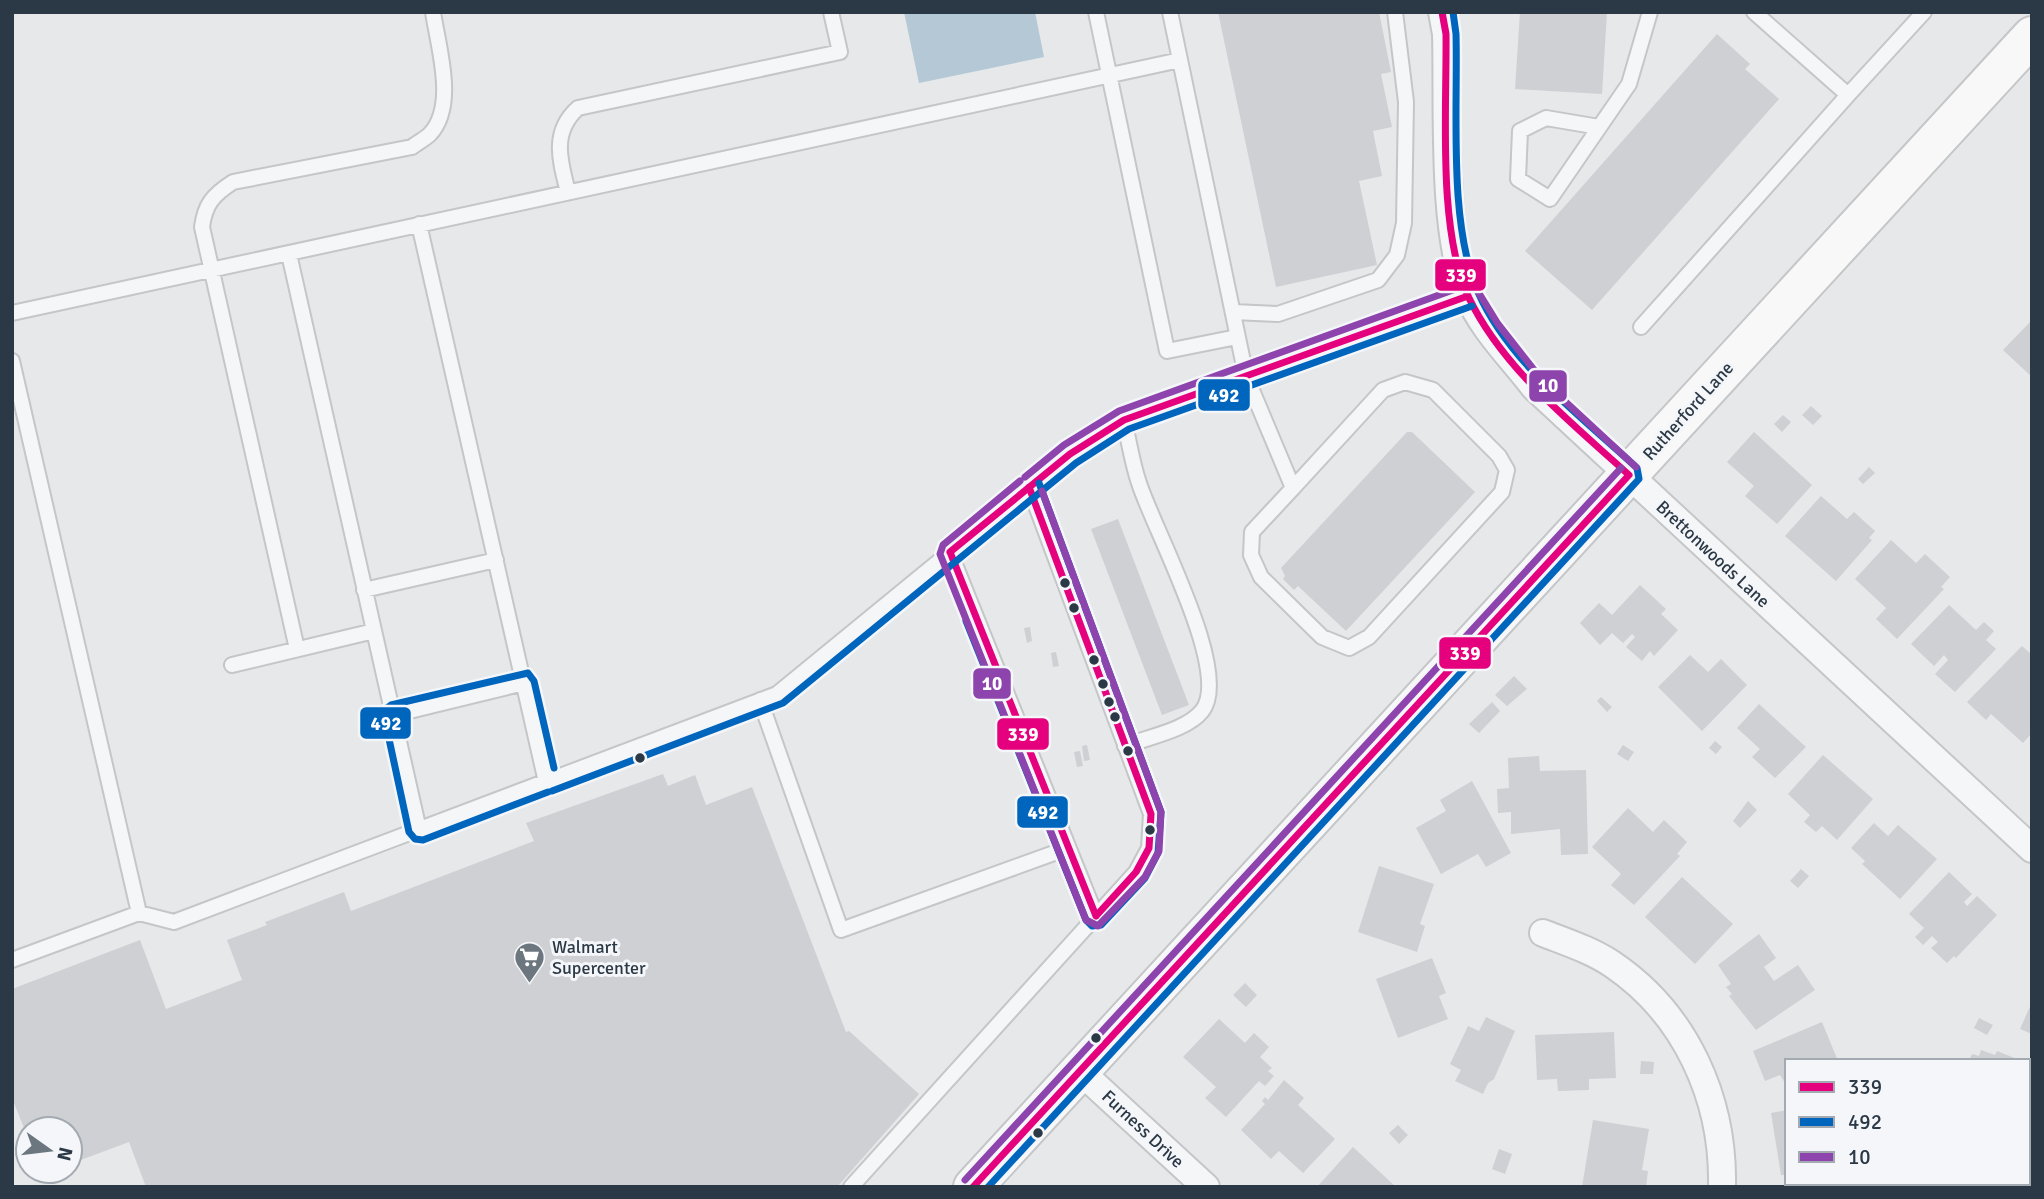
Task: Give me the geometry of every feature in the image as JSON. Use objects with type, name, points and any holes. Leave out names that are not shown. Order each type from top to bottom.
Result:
[{"type":"street","name":"Brettonwoods Lane","points":[[1442,12],[1446,34],[1455,247],[1468,296],[1489,330],[1534,387],[2032,849]]},
{"type":"street","name":"Rutherford Lane","points":[[972,1187],[2032,36]]},
{"type":"street","points":[[1543,933],[1612,964],[1663,1009],[1675,1026],[1696,1060],[1715,1114],[1721,1148],[1721,1187]]},
{"type":"street","name":"Furness Drive","points":[[1080,1070],[1206,1187]]},
{"type":"lane","points":[[297,649],[202,227],[205,207],[216,193],[233,182],[412,146],[430,134],[441,114],[444,88],[433,12]]},
{"type":"lane","points":[[568,192],[560,161],[560,140],[565,119],[578,108],[839,52],[831,12]]},
{"type":"lane","points":[[1096,12],[1167,351],[1237,337]]},
{"type":"lane","points":[[1170,12],[1246,376],[1293,488]]},
{"type":"lane","points":[[1233,312],[1278,314],[1378,280],[1397,255],[1404,223],[1406,102],[1395,12]]},
{"type":"lane","points":[[1599,127],[1546,118],[1520,131],[1518,179],[1550,199],[1629,84],[1650,12]]},
{"type":"lane","points":[[1754,12],[1848,95]]},
{"type":"lane","points":[[1641,327],[1924,12]]},
{"type":"lane","points":[[12,313],[1180,60]]},
{"type":"lane","points":[[419,224],[546,782]]},
{"type":"lane","points":[[289,254],[419,830]]},
{"type":"lane","points":[[13,957],[139,913],[174,922],[777,694],[1070,454],[1124,421],[1468,296]]},
{"type":"lane","points":[[12,361],[139,913]]},
{"type":"lane","points":[[1405,382],[1433,390],[1499,456],[1507,470],[1502,492],[1369,638],[1349,648],[1322,636],[1261,577],[1251,555],[1252,532],[1293,488],[1383,390],[1405,382]]},
{"type":"lane","points":[[1124,421],[1138,483],[1191,608],[1208,664],[1211,691],[1205,708],[1194,720],[1125,746]]},
{"type":"lane","points":[[851,1187],[1136,872],[1149,848],[1150,814],[1029,487]]},
{"type":"lane","points":[[950,552],[1096,916]]},
{"type":"lane","points":[[364,590],[496,560]]},
{"type":"lane","points":[[232,665],[374,631]]},
{"type":"lane","points":[[393,715],[524,683]]},
{"type":"lane","points":[[760,700],[841,930],[1068,848]]},
{"type":"water","points":[[904,12],[1035,12],[1044,57],[919,83]]},
{"type":"building","points":[[1218,12],[1379,12],[1391,72],[1381,74],[1392,127],[1373,131],[1382,176],[1359,181],[1377,265],[1276,287]]},
{"type":"building","points":[[1520,12],[1607,12],[1602,94],[1515,89]]},
{"type":"building","points":[[1717,34],[1750,64],[1745,69],[1779,99],[1592,310],[1525,251]]},
{"type":"building","points":[[2032,320],[2032,377],[2003,350]]},
{"type":"building","points":[[1811,406],[1822,416],[1813,425],[1802,415]]},
{"type":"building","points":[[1783,415],[1791,422],[1782,432],[1774,424]]},
{"type":"building","points":[[1407,432],[1412,432],[1475,492],[1346,631],[1298,586],[1294,590],[1283,579],[1285,576],[1281,568]]},
{"type":"building","points":[[1754,432],[1812,485],[1777,524],[1745,496],[1754,486],[1727,462]]},
{"type":"building","points":[[1869,467],[1875,473],[1863,484],[1858,479]]},
{"type":"building","points":[[1821,496],[1847,519],[1854,512],[1875,531],[1869,538],[1872,540],[1836,581],[1785,536]]},
{"type":"building","points":[[1118,519],[1189,705],[1162,715],[1091,529]]},
{"type":"building","points":[[1891,540],[1916,563],[1925,554],[1950,577],[1941,587],[1944,589],[1897,639],[1876,619],[1886,608],[1855,579]]},
{"type":"building","points":[[1640,585],[1666,609],[1661,614],[1678,630],[1654,656],[1650,651],[1642,661],[1626,647],[1635,637],[1632,634],[1623,643],[1612,633],[1600,645],[1580,623],[1599,603],[1612,615]]},
{"type":"building","points":[[1949,605],[1976,630],[1984,622],[1994,631],[1986,640],[1996,649],[1955,692],[1935,674],[1948,660],[1944,655],[1934,666],[1911,644]]},
{"type":"building","points":[[1030,627],[1032,641],[1027,643],[1024,628]]},
{"type":"building","points":[[2022,646],[2032,655],[2032,733],[2023,743],[1991,714],[1986,720],[1967,702]]},
{"type":"building","points":[[1056,652],[1059,666],[1053,667],[1051,653]]},
{"type":"building","points":[[1690,655],[1708,672],[1721,659],[1747,685],[1702,731],[1658,687]]},
{"type":"building","points":[[1514,676],[1527,689],[1507,706],[1495,695]]},
{"type":"building","points":[[1601,697],[1612,707],[1607,712],[1597,701]]},
{"type":"building","points":[[1492,702],[1500,711],[1479,733],[1469,724]]},
{"type":"building","points":[[1759,704],[1806,747],[1775,778],[1752,757],[1760,749],[1737,728]]},
{"type":"building","points":[[1715,741],[1722,747],[1716,754],[1709,748]]},
{"type":"building","points":[[1087,745],[1090,760],[1084,761],[1082,746]]},
{"type":"building","points":[[1623,745],[1634,752],[1628,761],[1617,754]]},
{"type":"building","points":[[1080,751],[1083,766],[1077,767],[1074,752]]},
{"type":"building","points":[[1823,755],[1873,799],[1837,840],[1822,826],[1816,832],[1804,822],[1810,815],[1788,794]]},
{"type":"building","points":[[1539,756],[1540,771],[1586,770],[1588,854],[1561,855],[1560,829],[1511,834],[1511,812],[1498,813],[1497,789],[1509,788],[1508,758]]},
{"type":"building","name":"Walmart Supercenter","points":[[663,774],[668,786],[695,775],[706,805],[752,787],[846,1032],[849,1031],[919,1094],[837,1187],[146,1187],[129,1142],[84,1159],[84,1115],[19,1115],[12,1098],[12,989],[140,940],[166,1009],[242,980],[227,940],[267,925],[265,922],[344,892],[351,911],[534,841],[526,823]]},
{"type":"building","points":[[1472,781],[1511,853],[1486,867],[1478,854],[1441,874],[1416,828],[1446,811],[1440,800]]},
{"type":"building","points":[[1748,801],[1757,810],[1740,828],[1733,821]]},
{"type":"building","points":[[1628,808],[1653,832],[1664,820],[1687,842],[1677,854],[1680,856],[1634,905],[1611,885],[1621,874],[1592,847]]},
{"type":"building","points":[[1874,823],[1888,836],[1898,825],[1937,859],[1900,899],[1862,864],[1865,861],[1851,848]]},
{"type":"building","points":[[1379,866],[1434,884],[1420,924],[1425,926],[1417,952],[1358,932]]},
{"type":"building","points":[[1801,869],[1809,876],[1798,888],[1790,881]]},
{"type":"building","points":[[1949,872],[1972,894],[1964,902],[1967,906],[1977,896],[1997,915],[1956,958],[1954,956],[1947,963],[1931,948],[1938,942],[1932,936],[1923,945],[1915,937],[1924,928],[1909,914]]},
{"type":"building","points":[[1682,877],[1733,924],[1695,964],[1645,917]]},
{"type":"building","points":[[1759,934],[1776,958],[1764,967],[1774,981],[1798,965],[1815,990],[1756,1030],[1729,996],[1732,994],[1726,987],[1731,984],[1718,965]]},
{"type":"building","points":[[1432,958],[1446,993],[1439,996],[1448,1019],[1398,1038],[1376,979]]},
{"type":"building","points":[[1245,983],[1257,995],[1246,1007],[1233,995]]},
{"type":"building","points":[[2032,1002],[2032,1034],[2020,1029]]},
{"type":"building","points":[[1486,1017],[1515,1031],[1494,1079],[1488,1083],[1483,1094],[1455,1081],[1461,1070],[1450,1064],[1468,1026],[1479,1031]]},
{"type":"building","points":[[1979,1018],[1993,1025],[1987,1035],[1974,1028]]},
{"type":"building","points":[[1219,1019],[1245,1043],[1254,1033],[1269,1047],[1260,1057],[1272,1068],[1268,1071],[1274,1076],[1265,1086],[1259,1081],[1226,1117],[1205,1098],[1216,1087],[1183,1057]]},
{"type":"building","points":[[1822,1022],[1837,1059],[1785,1059],[1785,1083],[1780,1075],[1765,1081],[1753,1051]]},
{"type":"building","points":[[1614,1032],[1616,1078],[1589,1079],[1589,1090],[1558,1091],[1557,1079],[1537,1080],[1535,1035]]},
{"type":"building","points":[[1981,1050],[1995,1055],[1997,1051],[2017,1059],[1970,1059],[1972,1054],[1979,1056]]},
{"type":"building","points":[[1641,1061],[1654,1062],[1653,1074],[1640,1074]]},
{"type":"building","points":[[2030,1064],[2032,1064],[2030,1134]]},
{"type":"building","points":[[1284,1080],[1304,1098],[1298,1105],[1335,1139],[1303,1173],[1279,1151],[1271,1159],[1241,1130],[1265,1104],[1262,1101],[1265,1097],[1268,1100]]},
{"type":"building","points":[[1785,1110],[1785,1175],[1781,1175],[1771,1113]]},
{"type":"building","points":[[1593,1120],[1649,1129],[1642,1170],[1648,1171],[1646,1187],[1582,1187]]},
{"type":"building","points":[[1398,1125],[1408,1135],[1399,1144],[1389,1133]]},
{"type":"building","points":[[1353,1147],[1396,1187],[1317,1187]]},
{"type":"building","points":[[1499,1149],[1512,1154],[1505,1174],[1492,1169]]},
{"type":"building","points":[[1954,1185],[2012,1185],[2012,1187]]},
{"type":"transit line","name":"339","points":[[1442,12],[1446,34],[1445,133],[1448,204],[1452,239],[1469,298],[1500,348],[1540,394],[1629,475]]},
{"type":"transit line","name":"492","points":[[988,1187],[1639,479],[1637,468],[1527,365],[1491,318],[1478,292],[1462,233],[1458,200],[1456,34],[1453,12]]},
{"type":"transit line","name":"10","points":[[1025,477],[1064,445],[1119,411],[1464,286]]},
{"type":"transit line","name":"10","points":[[1477,290],[1498,324],[1542,380],[1636,467]]},
{"type":"transit line","name":"339","points":[[950,552],[1070,454],[1124,420],[1468,296]]},
{"type":"transit line","name":"492","points":[[552,791],[783,703],[1076,463],[1129,429],[1472,306]]},
{"type":"transit line","name":"10","points":[[965,1180],[1621,468]]},
{"type":"transit line","name":"339","points":[[973,1187],[1629,475]]},
{"type":"transit line","name":"10","points":[[1020,481],[943,545],[940,554],[1086,920],[1098,926],[1145,877],[1159,851],[1161,812],[1042,491]]},
{"type":"transit line","name":"492","points":[[966,621],[1086,920],[1092,926],[1101,925],[1145,878],[1158,853],[1161,812],[1039,483]]},
{"type":"transit line","name":"339","points":[[1029,487],[1151,814],[1149,848],[1136,872],[1096,916]]},
{"type":"transit line","name":"339","points":[[950,552],[1096,916]]},
{"type":"transit line","name":"492","points":[[548,792],[423,840],[415,839],[409,832],[383,711],[391,705],[528,673],[534,681],[554,768]]},
{"type":"place","name":"Walmart Supercenter","points":[[529,984]]}]
